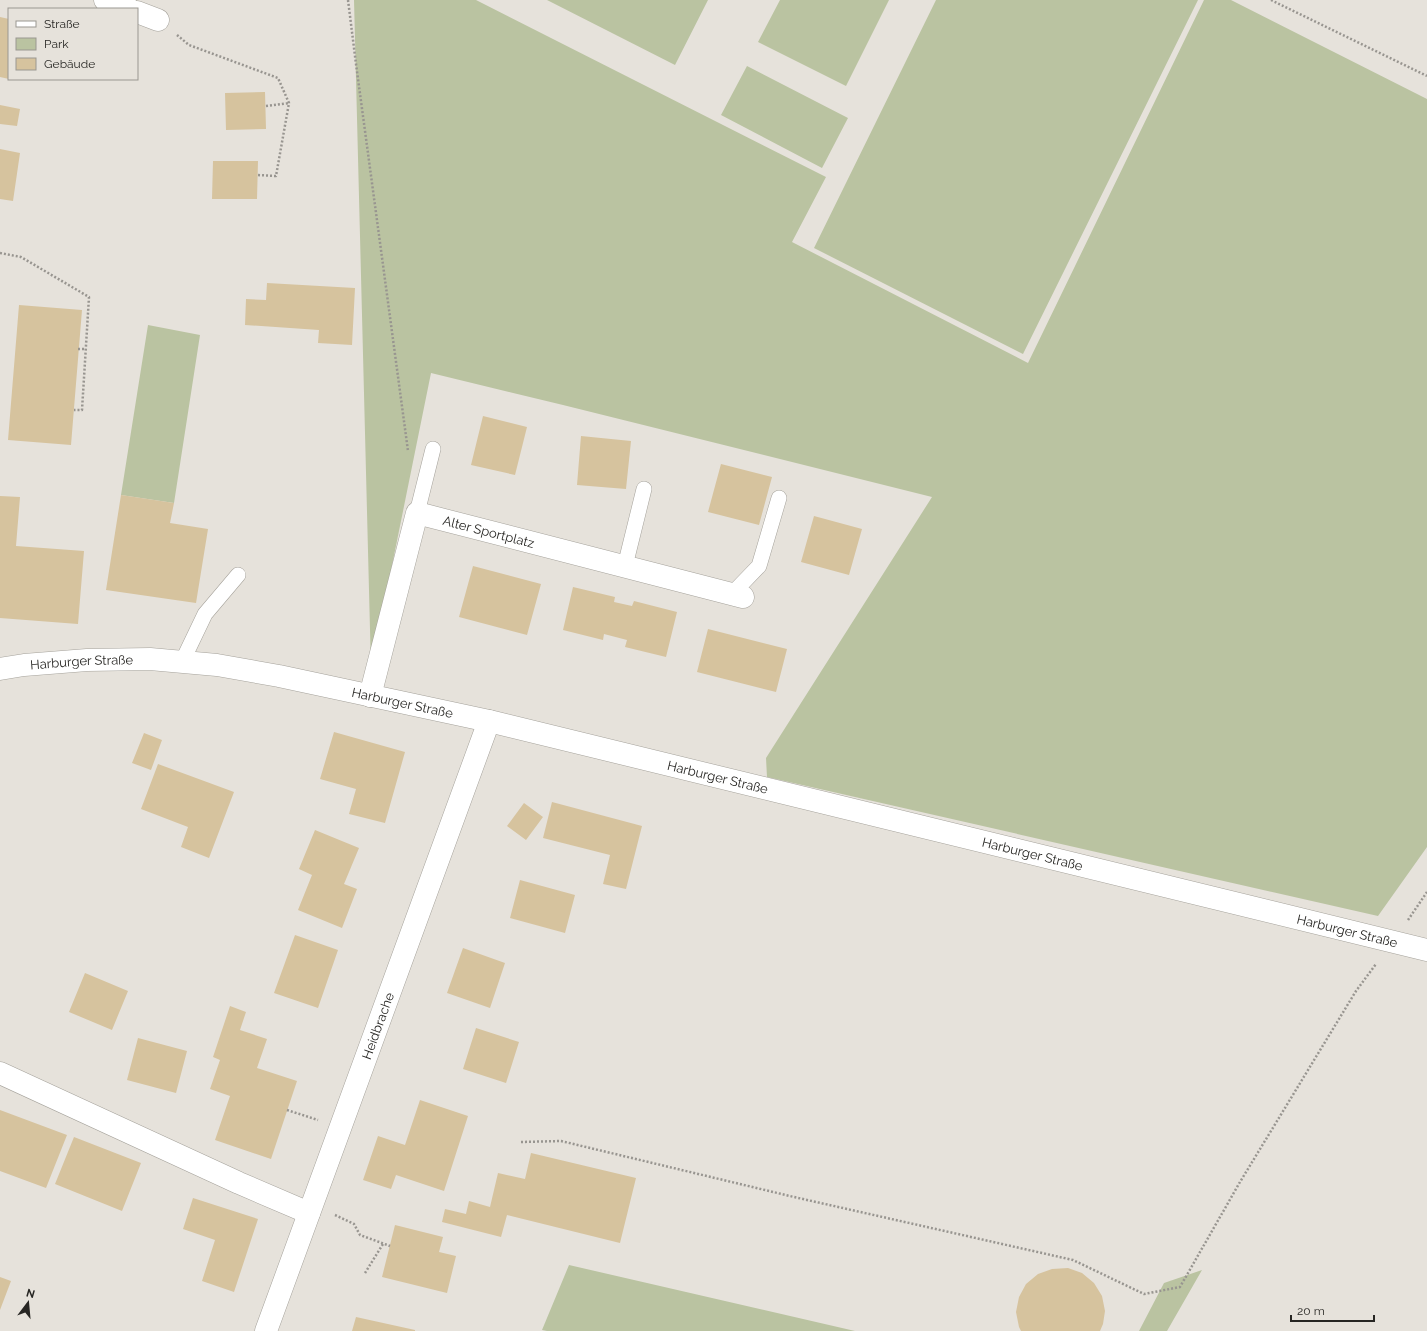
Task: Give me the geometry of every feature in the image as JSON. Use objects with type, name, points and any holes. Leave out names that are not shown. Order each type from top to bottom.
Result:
[{"type":"street","points":[[105,0],[126,8]]},
{"type":"street","points":[[138,12],[158,20]]},
{"type":"street","points":[[370,696],[417,513]]},
{"type":"street","name":"Alter Sportplatz","points":[[417,513],[737,595]]},
{"type":"street","name":"Harburger Straße","points":[[0,669],[24,665],[87,660],[150,660],[217,665],[279,676],[489,721],[1427,950]]},
{"type":"street","name":"Heidbrache","points":[[266,1331],[489,721]]},
{"type":"street","points":[[0,1073],[231,1180],[311,1209]]},
{"type":"lane","points":[[417,513],[433,449]]},
{"type":"lane","points":[[625,566],[644,489]]},
{"type":"lane","points":[[737,595],[759,566],[779,498]]},
{"type":"lane","points":[[182,662],[205,614],[238,575]]},
{"type":"path","points":[[348,0],[409,458]]},
{"type":"path","points":[[1271,0],[1427,76]]},
{"type":"path","points":[[158,20],[189,45],[278,78],[289,103],[276,176],[257,175]]},
{"type":"path","points":[[266,106],[289,103]]},
{"type":"path","points":[[0,253],[21,258],[89,297],[82,410],[74,410]]},
{"type":"path","points":[[78,349],[86,349]]},
{"type":"path","points":[[1392,941],[1427,892]]},
{"type":"path","points":[[521,1142],[561,1141],[794,1197],[1073,1260],[1144,1294],[1180,1288],[1240,1182],[1356,991],[1379,960]]},
{"type":"path","points":[[287,1110],[340,1129]]},
{"type":"path","points":[[311,1209],[354,1224],[360,1234],[390,1246]]},
{"type":"path","points":[[365,1273],[383,1244]]},
{"type":"green space","points":[[354,0],[476,0],[826,177],[792,242],[1028,363],[1204,0],[1231,0],[1427,99],[1427,847],[1378,916],[767,777],[766,758],[932,497],[563,405],[431,373],[371,669]]},
{"type":"green space","points":[[547,0],[708,0],[675,65]]},
{"type":"green space","points":[[780,0],[889,0],[846,86],[758,42]]},
{"type":"green space","points":[[936,0],[1198,0],[1023,354],[814,248]]},
{"type":"green space","points":[[747,66],[848,118],[822,168],[721,115]]},
{"type":"green space","points":[[148,325],[200,335],[174,503],[121,495]]},
{"type":"green space","points":[[569,1265],[855,1331],[542,1330]]},
{"type":"green space","points":[[1202,1270],[1167,1331],[1139,1331],[1164,1283]]},
{"type":"building","points":[[0,17],[8,19],[8,79],[0,77]]},
{"type":"building","points":[[265,92],[266,129],[226,130],[225,93]]},
{"type":"building","points":[[0,105],[20,109],[17,126],[0,124]]},
{"type":"building","points":[[0,149],[20,153],[13,201],[0,199]]},
{"type":"building","points":[[213,161],[258,161],[257,199],[212,199]]},
{"type":"building","points":[[267,283],[355,288],[352,345],[318,343],[319,330],[245,325],[246,299],[266,300]]},
{"type":"building","points":[[19,305],[82,310],[71,445],[8,440]]},
{"type":"building","points":[[483,416],[527,427],[515,475],[471,465]]},
{"type":"building","points":[[581,436],[631,441],[626,489],[577,485]]},
{"type":"building","points":[[721,464],[772,477],[759,525],[708,512]]},
{"type":"building","points":[[121,495],[174,503],[170,523],[208,529],[196,603],[106,590]]},
{"type":"building","points":[[0,496],[20,497],[16,546],[84,551],[78,624],[0,618]]},
{"type":"building","points":[[814,516],[862,529],[849,575],[801,562]]},
{"type":"building","points":[[473,566],[541,584],[527,635],[459,617]]},
{"type":"building","points":[[573,587],[615,597],[614,602],[632,606],[634,601],[677,612],[666,657],[625,647],[627,640],[604,634],[603,640],[563,630]]},
{"type":"building","points":[[708,629],[787,649],[776,692],[697,672]]},
{"type":"building","points":[[334,732],[405,752],[385,823],[349,814],[356,789],[320,779]]},
{"type":"building","points":[[144,733],[162,740],[151,770],[132,763]]},
{"type":"building","points":[[158,764],[234,792],[209,858],[181,847],[188,827],[141,809]]},
{"type":"building","points":[[552,802],[642,826],[626,889],[603,884],[610,855],[543,838]]},
{"type":"building","points":[[524,803],[543,817],[526,840],[507,826]]},
{"type":"building","points":[[315,830],[359,848],[344,884],[357,889],[342,928],[298,910],[312,875],[299,869]]},
{"type":"building","points":[[520,880],[575,895],[565,933],[510,918]]},
{"type":"building","points":[[295,935],[338,950],[318,1008],[274,993]]},
{"type":"building","points":[[463,948],[505,963],[490,1008],[447,993]]},
{"type":"building","points":[[85,973],[128,991],[112,1030],[69,1012]]},
{"type":"building","points":[[230,1006],[246,1012],[240,1030],[267,1039],[257,1068],[297,1081],[271,1159],[215,1140],[230,1096],[210,1089],[220,1060],[213,1057]]},
{"type":"building","points":[[476,1028],[519,1042],[506,1083],[463,1069]]},
{"type":"building","points":[[138,1038],[187,1051],[176,1093],[127,1080]]},
{"type":"building","points":[[420,1100],[468,1116],[444,1191],[396,1175],[391,1189],[363,1180],[378,1136],[405,1145]]},
{"type":"building","points":[[0,1110],[67,1135],[46,1188],[0,1171]]},
{"type":"building","points":[[74,1137],[141,1163],[122,1211],[55,1184]]},
{"type":"building","points":[[531,1153],[636,1178],[620,1243],[507,1215],[501,1237],[442,1222],[445,1209],[466,1214],[469,1201],[490,1207],[498,1173],[525,1179]]},
{"type":"building","points":[[193,1198],[258,1219],[234,1292],[202,1281],[215,1240],[183,1229]]},
{"type":"building","points":[[395,1225],[443,1237],[439,1252],[456,1256],[447,1293],[382,1277]]},
{"type":"building","points":[[1068,1268],[1082,1273],[1094,1283],[1102,1296],[1105,1311],[1103,1324],[1100,1331],[1021,1331],[1016,1312],[1019,1297],[1026,1284],[1038,1274],[1052,1269]]},
{"type":"building","points":[[0,1277],[11,1281],[0,1310]]},
{"type":"building","points":[[356,1317],[415,1330],[415,1331],[352,1331]]}]
